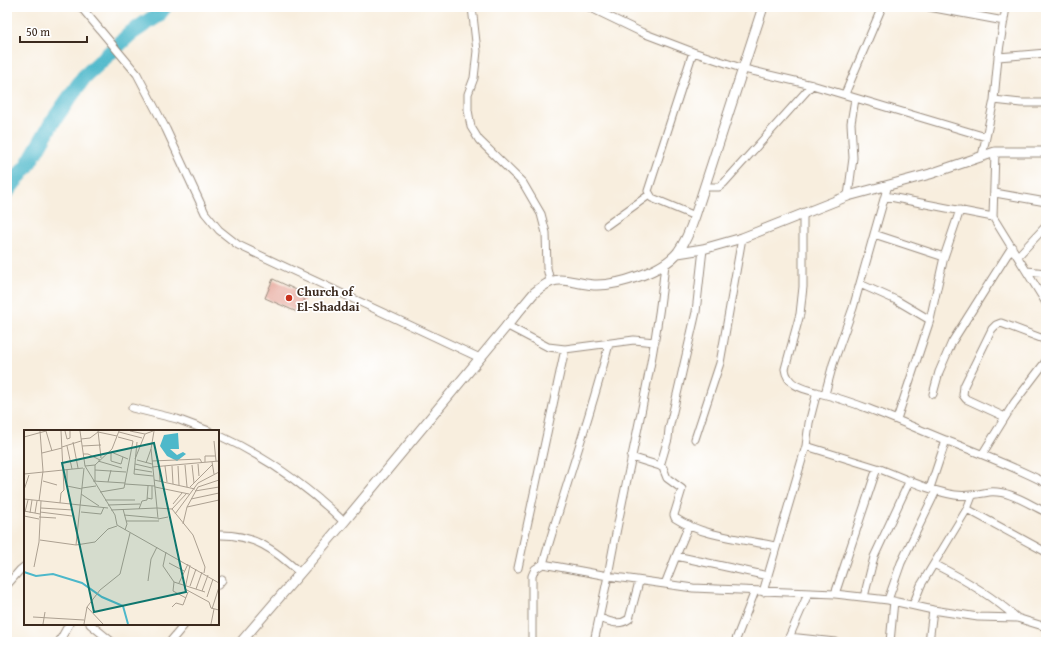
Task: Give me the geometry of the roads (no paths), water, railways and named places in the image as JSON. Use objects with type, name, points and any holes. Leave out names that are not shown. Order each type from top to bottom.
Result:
[{"type":"street","points":[[81,7],[137,74],[166,129],[205,213],[219,230],[238,245],[480,358]]},
{"type":"street","points":[[472,7],[477,51],[474,78],[468,94],[468,110],[471,127],[479,140],[523,183],[541,214],[546,233],[547,268],[550,281]]},
{"type":"street","points":[[589,7],[643,33],[744,69],[845,94],[855,99],[986,137]]},
{"type":"street","points":[[241,642],[344,522],[534,293],[550,281],[569,281],[586,284],[611,284],[626,281],[665,264],[678,253],[687,238],[696,216],[763,7]]},
{"type":"street","points":[[845,94],[882,7]]},
{"type":"street","points":[[929,7],[1004,21]]},
{"type":"street","points":[[982,156],[994,100],[998,56],[1006,7]]},
{"type":"street","points":[[649,195],[649,187],[694,52]]},
{"type":"street","points":[[998,56],[1046,53]]},
{"type":"street","points":[[706,187],[719,187],[724,184],[812,85]]},
{"type":"street","points":[[848,196],[853,158],[851,123],[855,99]]},
{"type":"street","points":[[994,100],[1021,103],[1046,103]]},
{"type":"street","points":[[995,152],[995,193],[992,217],[1018,256],[1046,303]]},
{"type":"street","points":[[678,253],[702,249],[742,238],[848,196],[930,174],[995,152],[1046,152]]},
{"type":"street","points":[[825,394],[833,364],[860,284],[888,185]]},
{"type":"street","points":[[995,193],[1046,202]]},
{"type":"street","points":[[649,195],[696,216]]},
{"type":"street","points":[[607,225],[649,195]]},
{"type":"street","points":[[885,196],[992,217]]},
{"type":"street","points":[[897,420],[930,320],[944,257],[960,210]]},
{"type":"street","points":[[803,213],[803,287],[800,314],[785,369],[789,382],[817,392],[847,399],[946,440],[983,453],[1046,483]]},
{"type":"street","points":[[1018,256],[1046,226]]},
{"type":"street","points":[[874,234],[944,257]]},
{"type":"street","points":[[695,440],[720,363],[742,238]]},
{"type":"street","points":[[933,394],[938,372],[952,342],[1012,247]]},
{"type":"street","points":[[660,466],[667,443],[696,312],[702,249]]},
{"type":"street","points":[[594,642],[655,342],[665,264]]},
{"type":"street","points":[[1027,271],[1046,273]]},
{"type":"street","points":[[860,284],[896,300],[930,320]]},
{"type":"street","points":[[1005,418],[963,395],[964,386],[992,329],[1001,323],[1046,340]]},
{"type":"street","points":[[506,325],[548,347],[565,349],[634,340],[655,342]]},
{"type":"street","points":[[532,641],[532,576],[535,569],[543,564],[562,497],[586,427],[609,344]]},
{"type":"street","points":[[518,568],[565,349]]},
{"type":"street","points":[[983,453],[1005,418],[1046,361]]},
{"type":"street","points":[[763,592],[806,446],[809,423],[817,392]]},
{"type":"street","points":[[132,408],[176,419],[206,430]]},
{"type":"street","points":[[219,436],[274,464],[324,502],[344,522]]},
{"type":"street","points":[[890,642],[891,600],[901,563],[933,489],[946,440]]},
{"type":"street","points":[[806,446],[877,468],[933,489],[972,496],[988,492],[1001,493],[1016,497],[1046,512]]},
{"type":"street","points":[[632,456],[660,466],[663,468],[667,478],[682,489],[674,515],[675,518],[706,532],[776,546]]},
{"type":"street","points":[[835,594],[877,468]]},
{"type":"street","points":[[864,597],[874,557],[910,480]]},
{"type":"street","points":[[913,605],[921,585],[966,509],[972,496]]},
{"type":"street","points":[[966,509],[1046,552]]},
{"type":"street","points":[[665,584],[689,525]]},
{"type":"street","points":[[219,535],[259,542],[279,554],[300,573]]},
{"type":"street","points":[[676,556],[768,576]]},
{"type":"street","points":[[543,564],[639,582],[693,588],[835,594],[891,600],[933,610],[978,617],[1017,618],[1046,627]]},
{"type":"street","points":[[934,564],[975,586],[1004,606],[1017,618]]},
{"type":"street","points":[[7,586],[24,567]]},
{"type":"street","points":[[600,618],[615,623],[620,623],[629,619],[639,582]]},
{"type":"street","points":[[734,642],[755,591]]},
{"type":"street","points":[[808,594],[788,639],[835,642]]},
{"type":"street","points":[[929,642],[933,610]]},
{"type":"street","points":[[59,642],[68,625]]},
{"type":"street","points":[[91,625],[112,642]]},
{"type":"street","points":[[170,642],[184,625]]},
{"type":"waterway","points":[[7,191],[27,166],[53,121],[84,77],[131,33],[158,15],[164,7]]},
{"type":"place","name":"Church of El-Shaddai","points":[[289,298]]}]
